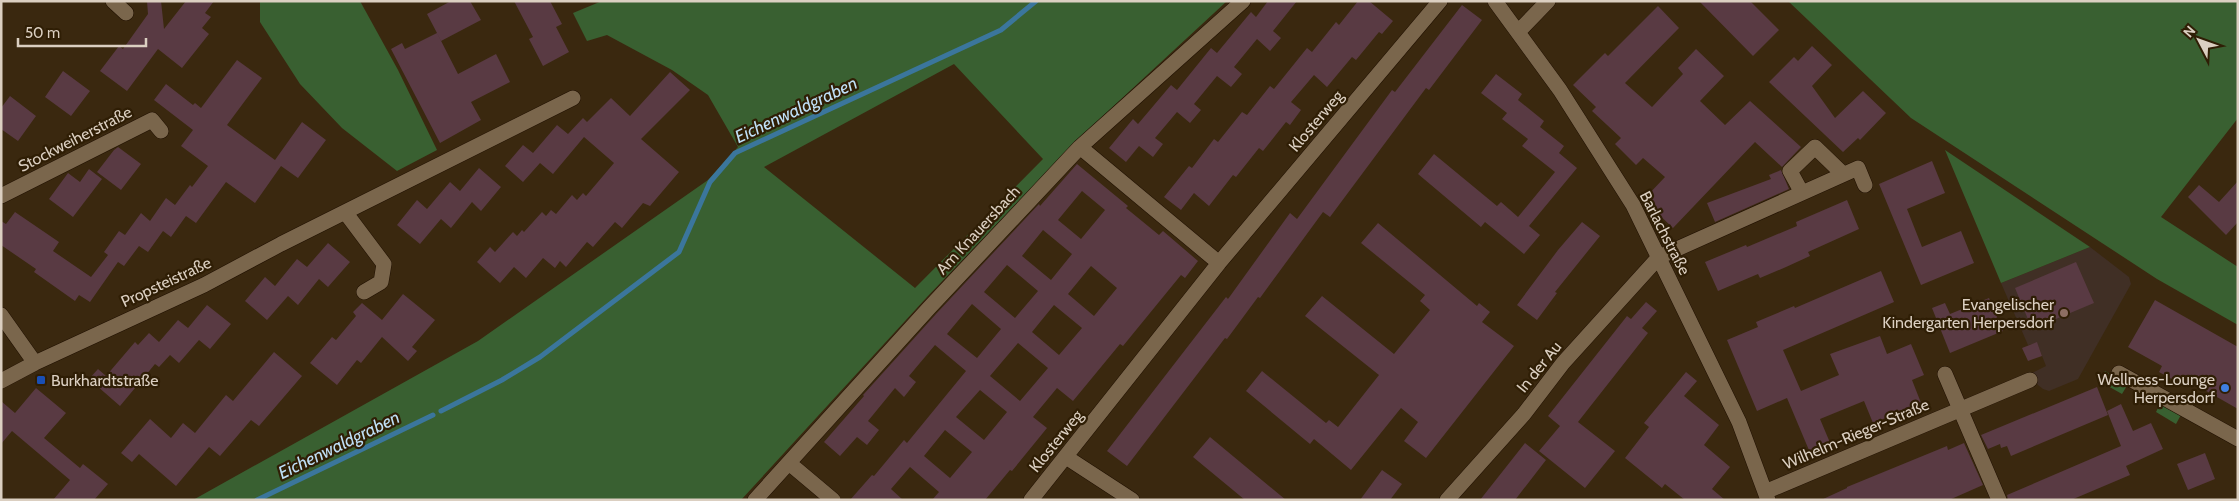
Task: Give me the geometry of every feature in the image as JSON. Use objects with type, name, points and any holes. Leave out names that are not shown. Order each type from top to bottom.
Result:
[{"type":"street","points":[[114,1],[126,13]]},
{"type":"street","name":"Am Knauersbach","points":[[755,500],[929,308],[1080,148],[1242,1]]},
{"type":"street","name":"Klosterweg","points":[[1031,500],[1219,262],[1440,1]]},
{"type":"street","name":"Barlachstraße","points":[[1495,1],[1519,31],[1575,112],[1602,160],[1633,205],[1739,422],[1767,496]]},
{"type":"street","points":[[1519,31],[1548,1]]},
{"type":"street","name":"Propsteistraße","points":[[1,381],[35,363],[204,285],[345,212],[574,98]]},
{"type":"street","name":"Stockweiherstraße","points":[[1,196],[152,120],[160,131]]},
{"type":"street","points":[[1802,193],[1790,171],[1815,147],[1842,174]]},
{"type":"street","points":[[1080,148],[1219,262]]},
{"type":"street","points":[[1659,257],[1858,168],[1865,185]]},
{"type":"street","points":[[345,212],[384,264],[381,282],[364,292]]},
{"type":"street","name":"In der Au","points":[[1447,500],[1524,414],[1563,363],[1659,257]]},
{"type":"street","points":[[1,315],[35,363]]},
{"type":"street","points":[[2119,373],[2238,439]]},
{"type":"street","points":[[1946,374],[1999,500]]},
{"type":"street","name":"Wilhelm-Rieger-Straße","points":[[1767,496],[1960,408],[2030,380]]},
{"type":"street","points":[[1066,457],[1132,500]]},
{"type":"street","points":[[789,463],[833,500]]},
{"type":"shaded area","name":"Evangelischer Kindergarten Herpersdorf","points":[[2090,247],[2129,277],[2131,284],[2078,379],[2049,391],[2038,385],[2032,373],[2046,366],[2037,343],[2028,345],[2001,283]]},
{"type":"green space","points":[[260,1],[360,1],[398,70],[437,150],[397,171],[342,128],[300,84],[260,22]]},
{"type":"green space","points":[[602,1],[1227,1],[1079,138],[927,297],[741,500],[193,500],[478,341],[708,180],[738,147],[708,95],[672,70],[607,35],[587,41],[573,13]],"holes":[[[954,64],[1043,159],[915,288],[764,167]]]},
{"type":"green space","points":[[1788,1],[2238,1],[2238,118],[2161,217],[2238,267],[2238,325],[2157,279],[1911,118]]},
{"type":"green space","points":[[1945,150],[2090,247],[2001,283]]},
{"type":"green space","points":[[2105,371],[2128,384],[2122,394],[2099,381]]},
{"type":"green space","points":[[2161,402],[2182,413],[2176,424],[2156,412]]},
{"type":"building","points":[[147,1],[161,1],[164,29],[186,1],[214,1],[205,13],[211,17],[202,28],[209,34],[182,68],[158,49],[127,91],[100,71],[119,46],[123,49],[148,14]]},
{"type":"building","points":[[451,1],[470,1],[481,20],[441,41],[458,74],[496,54],[510,82],[471,102],[481,120],[440,143],[391,49],[402,43],[405,49],[437,33],[427,14]]},
{"type":"building","points":[[514,1],[550,1],[562,24],[556,27],[569,52],[543,66],[529,39],[533,37]]},
{"type":"building","points":[[1268,1],[1297,1],[1273,31],[1281,38],[1270,51],[1257,39],[1234,67],[1242,74],[1231,87],[1217,76],[1194,104],[1201,110],[1190,123],[1177,112],[1155,138],[1163,144],[1153,157],[1139,146],[1126,162],[1109,148],[1133,119],[1138,124],[1171,85],[1177,90],[1211,48],[1217,53],[1251,12],[1256,17]]},
{"type":"building","points":[[1358,1],[1369,1],[1393,21],[1382,34],[1379,32],[1356,60],[1352,57],[1327,87],[1314,75],[1291,102],[1301,110],[1290,125],[1286,122],[1263,151],[1259,148],[1236,177],[1233,175],[1209,206],[1194,193],[1181,210],[1164,197],[1189,166],[1192,168],[1214,139],[1218,142],[1242,112],[1247,115],[1270,86],[1274,89],[1307,48],[1312,52],[1336,22],[1339,25]]},
{"type":"building","points":[[1699,1],[1750,1],[1779,30],[1753,56]]},
{"type":"building","points":[[1462,5],[1482,20],[1429,90],[1426,88],[1330,217],[1323,212],[1260,298],[1258,297],[1227,339],[1225,338],[1127,466],[1107,451],[1226,297],[1228,299],[1290,213],[1297,219],[1392,90],[1395,92]]},
{"type":"building","points":[[1658,6],[1679,28],[1625,83],[1652,107],[1683,74],[1678,68],[1696,49],[1724,76],[1700,101],[1725,125],[1750,101],[1801,147],[1782,167],[1755,142],[1673,228],[1652,208],[1645,198],[1665,177],[1643,158],[1636,165],[1615,144],[1621,138],[1592,111],[1596,107],[1573,85],[1605,53],[1608,56]]},
{"type":"building","points":[[1812,46],[1832,65],[1812,86],[1835,118],[1863,91],[1886,113],[1860,140],[1858,138],[1843,152],[1769,82],[1794,57],[1798,61]]},
{"type":"building","points":[[237,60],[262,78],[227,125],[275,160],[302,122],[326,140],[298,178],[281,166],[255,203],[226,182],[196,223],[186,216],[171,237],[163,231],[148,252],[139,246],[124,266],[118,262],[90,302],[79,295],[75,301],[34,272],[36,269],[1,245],[1,221],[6,224],[15,212],[59,242],[53,251],[91,277],[108,255],[104,252],[119,231],[125,235],[141,213],[150,221],[166,198],[175,205],[208,166],[181,146],[193,130],[154,100],[166,84],[193,105],[195,103],[201,108]]},
{"type":"building","points":[[63,71],[90,91],[71,116],[45,97]]},
{"type":"building","points":[[670,72],[690,90],[641,139],[679,172],[650,206],[643,203],[622,228],[615,222],[593,247],[587,242],[566,267],[560,261],[555,268],[543,258],[526,278],[514,267],[500,283],[477,262],[490,247],[495,252],[513,232],[517,236],[522,230],[524,232],[542,212],[546,216],[551,210],[556,214],[572,195],[577,200],[583,193],[586,196],[614,163],[584,137],[553,174],[540,163],[523,182],[505,166],[523,145],[533,153],[557,125],[568,134],[583,118],[587,122],[611,98],[630,116]]},
{"type":"building","points":[[1496,74],[1522,94],[1518,100],[1544,121],[1540,127],[1564,146],[1559,153],[1577,168],[1529,226],[1540,235],[1524,254],[1485,222],[1481,227],[1418,174],[1434,154],[1497,206],[1501,202],[1518,217],[1555,172],[1522,146],[1528,139],[1502,119],[1507,113],[1481,93]]},
{"type":"building","points":[[10,96],[36,116],[18,141],[1,129],[1,108]]},
{"type":"building","points":[[118,147],[141,164],[121,190],[97,172]]},
{"type":"building","points":[[1932,161],[1945,193],[1907,209],[1922,247],[1961,231],[1974,263],[1921,285],[1879,184]]},
{"type":"building","points":[[1077,164],[1128,206],[1126,208],[1159,235],[1163,231],[1198,261],[1185,278],[1181,275],[1123,346],[1120,344],[1073,401],[1057,388],[1033,417],[1047,428],[1012,471],[1010,470],[985,500],[932,500],[939,492],[910,467],[891,489],[903,500],[850,500],[872,475],[874,476],[904,440],[907,443],[966,371],[935,345],[909,376],[916,382],[904,397],[895,388],[868,421],[879,430],[867,445],[857,437],[840,456],[824,442],[863,395],[936,314],[1039,204],[1040,206]],"holes":[[[1082,191],[1105,210],[1081,239],[1058,220]],[[1043,230],[1072,254],[1051,280],[1022,256]],[[1007,265],[1038,291],[1015,318],[984,292]],[[1091,266],[1117,288],[1094,316],[1068,294]],[[972,304],[1001,329],[977,358],[947,334]],[[1054,305],[1082,328],[1059,355],[1032,332]],[[1018,343],[1048,368],[1020,401],[990,376]],[[980,390],[1007,412],[984,440],[956,417]],[[945,430],[972,452],[950,478],[924,456]]]},
{"type":"building","points":[[479,168],[501,187],[481,211],[472,202],[451,228],[441,219],[420,244],[397,225],[417,200],[427,209],[450,182],[460,191]]},
{"type":"building","points":[[89,169],[102,179],[73,217],[49,199],[68,173],[80,182]]},
{"type":"building","points":[[1781,170],[1789,189],[1715,222],[1707,203],[1771,179],[1769,175]]},
{"type":"building","points":[[2238,181],[2238,222],[2226,235],[2188,197],[2199,185],[2219,202]]},
{"type":"building","points":[[1847,200],[1859,229],[1808,252],[1810,256],[1786,267],[1760,278],[1758,274],[1718,291],[1705,262],[1797,226],[1796,222]]},
{"type":"building","points":[[1582,222],[1600,236],[1555,292],[1557,293],[1537,320],[1517,305],[1558,250]]},
{"type":"building","points":[[1378,223],[1477,306],[1479,303],[1490,312],[1482,322],[1514,346],[1426,458],[1404,441],[1418,422],[1401,408],[1351,470],[1314,439],[1310,444],[1246,391],[1262,371],[1326,423],[1329,420],[1338,427],[1379,375],[1305,316],[1322,296],[1394,354],[1430,310],[1420,301],[1425,295],[1361,243]]},
{"type":"building","points":[[328,243],[350,262],[328,287],[319,279],[298,305],[288,296],[267,320],[245,301],[265,277],[275,286],[297,259],[307,267]]},
{"type":"building","points":[[2076,262],[2094,303],[2032,329],[2015,288]]},
{"type":"building","points":[[1881,271],[1894,302],[1783,350],[1801,391],[1839,375],[1830,354],[1880,336],[1887,354],[1911,344],[1924,375],[1912,380],[1923,408],[1894,418],[1893,415],[1873,423],[1864,401],[1820,419],[1831,445],[1811,455],[1787,398],[1757,411],[1727,340],[1758,327],[1756,322],[1794,306],[1795,308]]},
{"type":"building","points":[[403,294],[435,320],[412,347],[417,351],[408,361],[382,337],[361,363],[357,360],[337,385],[310,363],[332,337],[336,340],[356,316],[353,312],[362,303],[382,320]]},
{"type":"building","points":[[1989,298],[2003,331],[1950,353],[1932,308],[1945,303],[1950,314]]},
{"type":"building","points":[[2155,300],[2238,347],[2238,409],[2180,376],[2177,382],[2159,372],[2162,366],[2128,347]]},
{"type":"building","points":[[1646,302],[1657,311],[1642,328],[1648,333],[1578,422],[1615,451],[1585,488],[1539,451],[1560,426],[1548,416],[1627,316],[1631,319]]},
{"type":"building","points":[[207,305],[231,324],[210,349],[199,340],[179,363],[170,355],[159,367],[155,364],[120,406],[89,379],[98,369],[106,376],[135,342],[138,345],[149,333],[159,342],[178,320],[188,328]]},
{"type":"building","points":[[2037,342],[2042,356],[2028,361],[2022,348]]},
{"type":"building","points":[[274,352],[302,376],[259,426],[251,420],[220,456],[209,447],[176,486],[139,454],[132,462],[121,453],[150,419],[171,438],[183,423],[195,433],[226,395],[233,401]]},
{"type":"building","points":[[1686,372],[1697,381],[1684,396],[1719,425],[1704,445],[1730,467],[1712,489],[1725,500],[1685,500],[1665,484],[1662,488],[1625,458],[1649,427],[1644,423]]},
{"type":"building","points":[[2097,387],[2108,415],[2011,456],[2007,446],[2001,448],[2000,444],[1988,449],[1981,435]]},
{"type":"building","points":[[36,388],[66,413],[44,438],[80,468],[83,464],[108,484],[94,500],[53,500],[70,480],[12,431],[1,444],[1,401],[15,413]]},
{"type":"building","points":[[2121,404],[2133,431],[2151,423],[2163,449],[2126,466],[2130,475],[2071,500],[2008,500],[2007,495],[2121,446],[2107,411]]},
{"type":"building","points":[[1210,437],[1286,500],[1245,500],[1193,457]]},
{"type":"building","points":[[1525,443],[1546,460],[1515,500],[1480,500]]},
{"type":"building","points":[[1964,443],[1983,485],[1949,500],[1821,500],[1847,487],[1947,446],[1948,450]]},
{"type":"building","points":[[2205,453],[2215,479],[2188,490],[2177,464]]},
{"type":"building","points":[[1382,470],[1402,484],[1390,500],[1360,500]]},
{"type":"waterway","name":"Eichenwaldgraben","points":[[441,411],[502,380],[540,357],[679,252],[710,182],[735,153],[1001,30],[1036,1]]},
{"type":"waterway","name":"Eichenwaldgraben","points":[[257,500],[433,415]]},
{"type":"place","name":"Evangelischer Kindergarten Herpersdorf","points":[[2064,313]]},
{"type":"place","name":"Burkhardtstraße","points":[[41,380]]},
{"type":"place","name":"Wellness-Lounge Herpersdorf","points":[[2225,388]]}]
